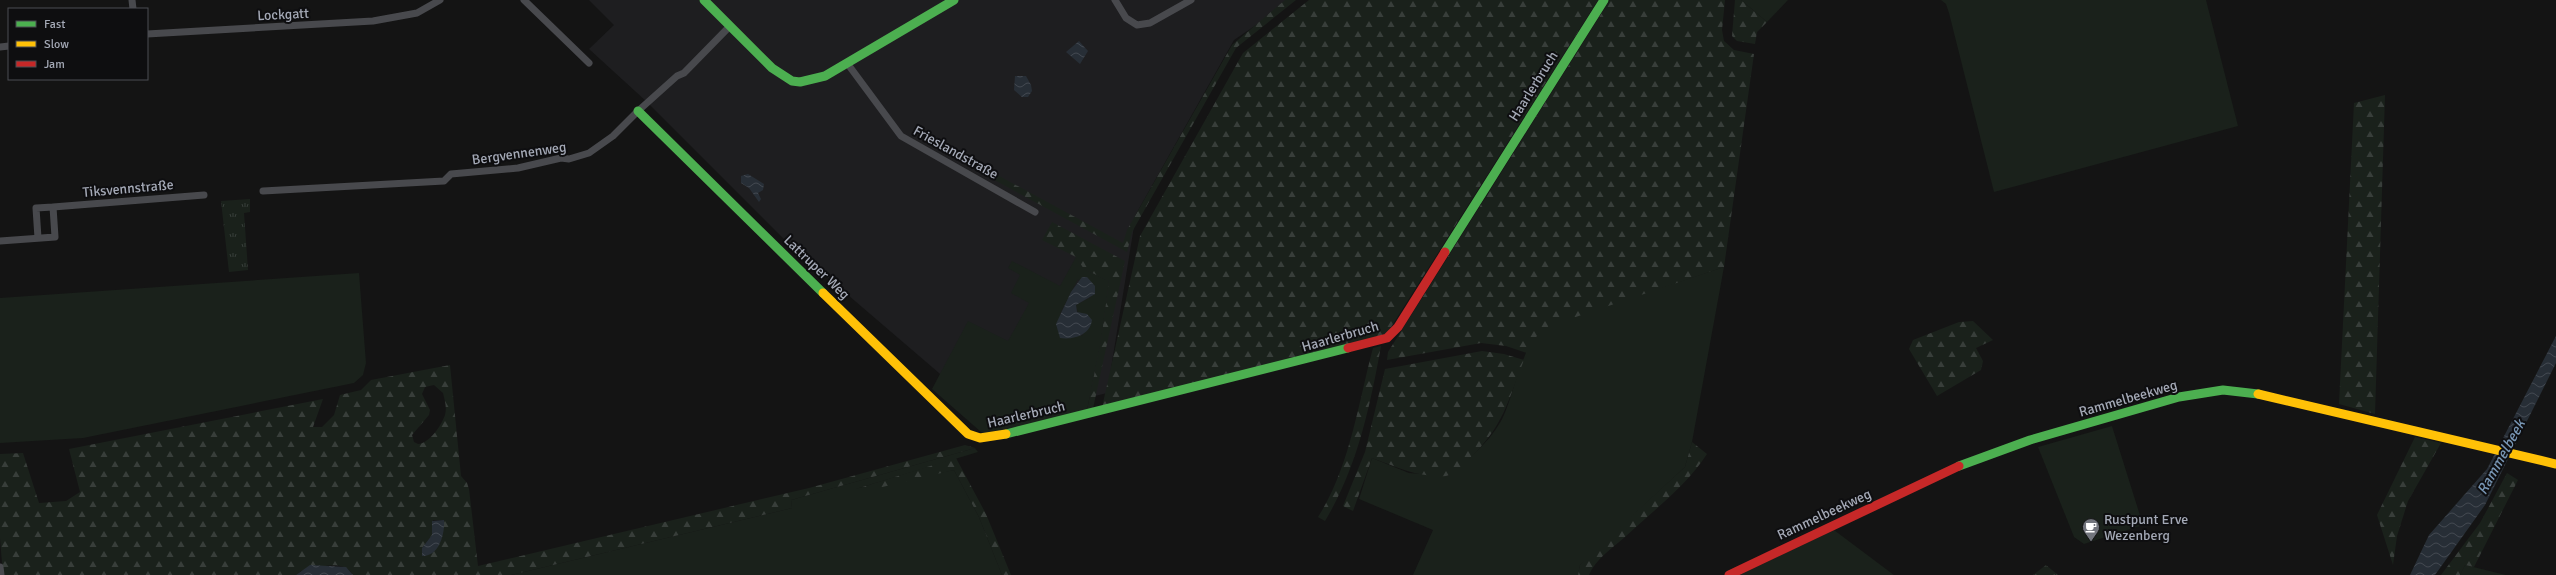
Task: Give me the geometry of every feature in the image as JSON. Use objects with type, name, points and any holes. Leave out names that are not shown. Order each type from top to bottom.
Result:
[{"type":"street","name":"Lockgatt","points":[[148,34],[373,21],[417,13],[440,0]]},
{"type":"street","points":[[524,0],[589,63]]},
{"type":"street","points":[[704,0],[776,71],[793,81],[802,83],[814,80],[847,63],[954,0]]},
{"type":"street","points":[[1115,0],[1126,18],[1137,25],[1150,23],[1190,0]]},
{"type":"street","name":"Haarlerbruch","points":[[980,438],[990,438],[1205,386],[1387,338],[1398,326],[1604,0]]},
{"type":"street","name":"Bergvennenweg","points":[[263,191],[444,180],[451,174],[518,168],[561,158],[569,159],[600,147],[638,110],[677,76],[684,73],[730,26]]},
{"type":"street","name":"Frieslandstraße","points":[[847,63],[901,136],[1035,212]]},
{"type":"street","name":"Lattruper Weg","points":[[638,110],[947,414],[968,434],[980,438]]},
{"type":"street","name":"Tiksvennstraße","points":[[38,238],[36,208],[204,194]]},
{"type":"street","points":[[0,241],[55,237],[53,207]]},
{"type":"street","name":"Rammelbeekweg","points":[[1729,575],[1969,461],[2038,438],[2179,397],[2208,392],[2223,390],[2271,395],[2556,464]]},
{"type":"street","points":[[0,567],[0,575]]},
{"type":"shaded area","points":[[589,0],[1293,0],[1234,40],[1136,214],[1107,393],[995,421],[792,247],[647,102],[589,49],[614,25]]},
{"type":"green space","points":[[1285,0],[1296,0],[1236,48],[1132,232],[1127,252],[952,157],[955,152],[1123,243],[1127,230],[1232,45]]},
{"type":"green space","points":[[1309,0],[1598,0],[1386,335],[1101,412],[1140,236],[1243,53]]},
{"type":"green space","points":[[1610,0],[1725,0],[1722,30],[1724,41],[1734,50],[1754,54],[1724,267],[1549,326],[1538,334],[1527,353],[1506,346],[1481,343],[1387,360],[1388,352]]},
{"type":"green space","points":[[1735,0],[1741,0],[1767,22],[1757,32],[1755,44],[1737,41],[1732,36]]},
{"type":"green space","points":[[1741,0],[1788,0],[1767,22]]},
{"type":"green space","points":[[1941,0],[2206,0],[2238,126],[1994,192],[1949,13],[1946,4]]},
{"type":"green space","points":[[2385,95],[2375,414],[2339,404],[2354,103]]},
{"type":"green space","points":[[250,199],[250,212],[244,213],[248,270],[229,272],[221,201]]},
{"type":"green space","points":[[1052,222],[1125,261],[1092,413],[1086,415],[1101,341],[1109,281],[1084,269],[1076,257],[1042,240]]},
{"type":"green space","points":[[1076,257],[1084,269],[1109,281],[1101,341],[1086,415],[989,439],[932,389],[968,321],[1008,341],[1029,303],[1011,293],[1020,275],[1008,268],[1012,261],[1060,286]],"holes":[[[1078,279],[1091,297],[1076,305],[1083,335],[1077,336],[1060,314]]]},
{"type":"green space","points":[[1724,267],[1692,442],[1685,467],[1580,565],[1578,575],[1413,575],[1433,530],[1359,499],[1372,458],[1409,473],[1448,476],[1477,451],[1496,429],[1506,411],[1523,359],[1535,337],[1543,329],[1551,324],[1565,319]]},
{"type":"green space","points":[[359,273],[366,363],[363,375],[354,383],[83,438],[0,443],[0,298]]},
{"type":"green space","points":[[1973,321],[1993,340],[1976,348],[1983,361],[1981,370],[1937,396],[1909,349],[1913,340],[1959,322]]},
{"type":"green space","points":[[1381,346],[1367,414],[1354,458],[1346,480],[1325,521],[1318,517],[1329,498],[1346,456],[1373,348]]},
{"type":"green space","points":[[1482,351],[1504,354],[1524,360],[1508,402],[1497,425],[1480,448],[1458,470],[1446,476],[1417,474],[1372,458],[1353,511],[1343,506],[1365,452],[1385,369]]},
{"type":"green space","points":[[450,365],[461,476],[467,483],[469,489],[478,566],[809,488],[965,445],[975,448],[791,500],[792,508],[511,575],[353,575],[349,570],[336,565],[322,566],[301,571],[296,575],[3,575],[0,538],[0,454],[23,453],[39,503],[66,501],[80,492],[69,449],[323,399],[313,427],[322,427],[334,415],[340,395],[361,390],[371,380]],"holes":[[[434,385],[443,393],[446,412],[438,429],[427,441],[418,444],[414,442],[412,435],[429,415],[430,410],[422,394],[425,387]],[[433,520],[444,520],[441,539],[422,548],[432,535]]]},
{"type":"green space","points":[[2112,426],[2143,525],[2084,544],[2074,537],[2038,447]]},
{"type":"green space","points":[[2415,437],[2441,443],[2408,501],[2397,536],[2393,565],[2377,515]]},
{"type":"green space","points":[[1692,442],[1707,454],[1699,466],[1658,508],[1604,554],[1595,564],[1589,575],[1578,575],[1580,565],[1587,557],[1685,467]]},
{"type":"green space","points":[[975,448],[978,452],[856,489],[954,470],[979,517],[1002,575],[511,575],[792,508],[791,500]]},
{"type":"green space","points":[[956,458],[986,514],[1011,575],[1002,575],[979,517],[954,470],[857,493],[856,489]]},
{"type":"green space","points":[[2507,473],[2518,480],[2474,567],[2465,565],[2460,575],[2441,575],[2480,523]]},
{"type":"green space","points":[[1834,530],[1894,575],[1739,575]]},
{"type":"green space","points":[[2046,565],[2058,575],[2033,575]]},
{"type":"green space","points":[[2465,565],[2506,575],[2460,575]]},
{"type":"water","points":[[1079,41],[1088,51],[1080,64],[1066,52]]},
{"type":"water","points":[[1015,76],[1026,76],[1031,85],[1032,91],[1028,97],[1022,97],[1014,90]]},
{"type":"water","points":[[748,174],[764,184],[763,190],[758,193],[761,199],[759,202],[749,188],[741,183],[741,176]]},
{"type":"water","points":[[1082,277],[1087,277],[1095,286],[1095,294],[1076,305],[1077,312],[1087,314],[1092,320],[1091,325],[1085,333],[1076,337],[1060,338],[1056,324],[1071,292]]},
{"type":"water","name":"Rammelbeek","points":[[2556,336],[2556,363],[2485,505],[2435,575],[2410,575],[2429,535],[2487,469]]},
{"type":"water","points":[[444,520],[442,538],[437,549],[433,553],[422,556],[422,548],[432,535],[432,521]]},
{"type":"water","points":[[310,565],[346,567],[353,575],[296,575]]},
{"type":"traffic: fast","points":[[704,0],[772,68],[792,81],[800,82],[825,76],[954,0]]},
{"type":"traffic: fast","points":[[1445,252],[1604,0]]},
{"type":"traffic: fast","points":[[638,111],[823,293]]},
{"type":"traffic: fast","points":[[1006,434],[1348,348]]},
{"type":"traffic: fast","points":[[1959,466],[2030,440],[2179,397],[2223,390],[2258,394]]},
{"type":"traffic: slow","points":[[823,293],[968,434],[980,438],[1006,434]]},
{"type":"traffic: slow","points":[[2258,394],[2556,464]]},
{"type":"traffic: jam","points":[[1348,348],[1387,338],[1398,327],[1445,252]]},
{"type":"traffic: jam","points":[[1729,575],[1959,466]]},
{"type":"place","name":"Rustpunt Erve Wezenberg","points":[[2091,542]]}]
